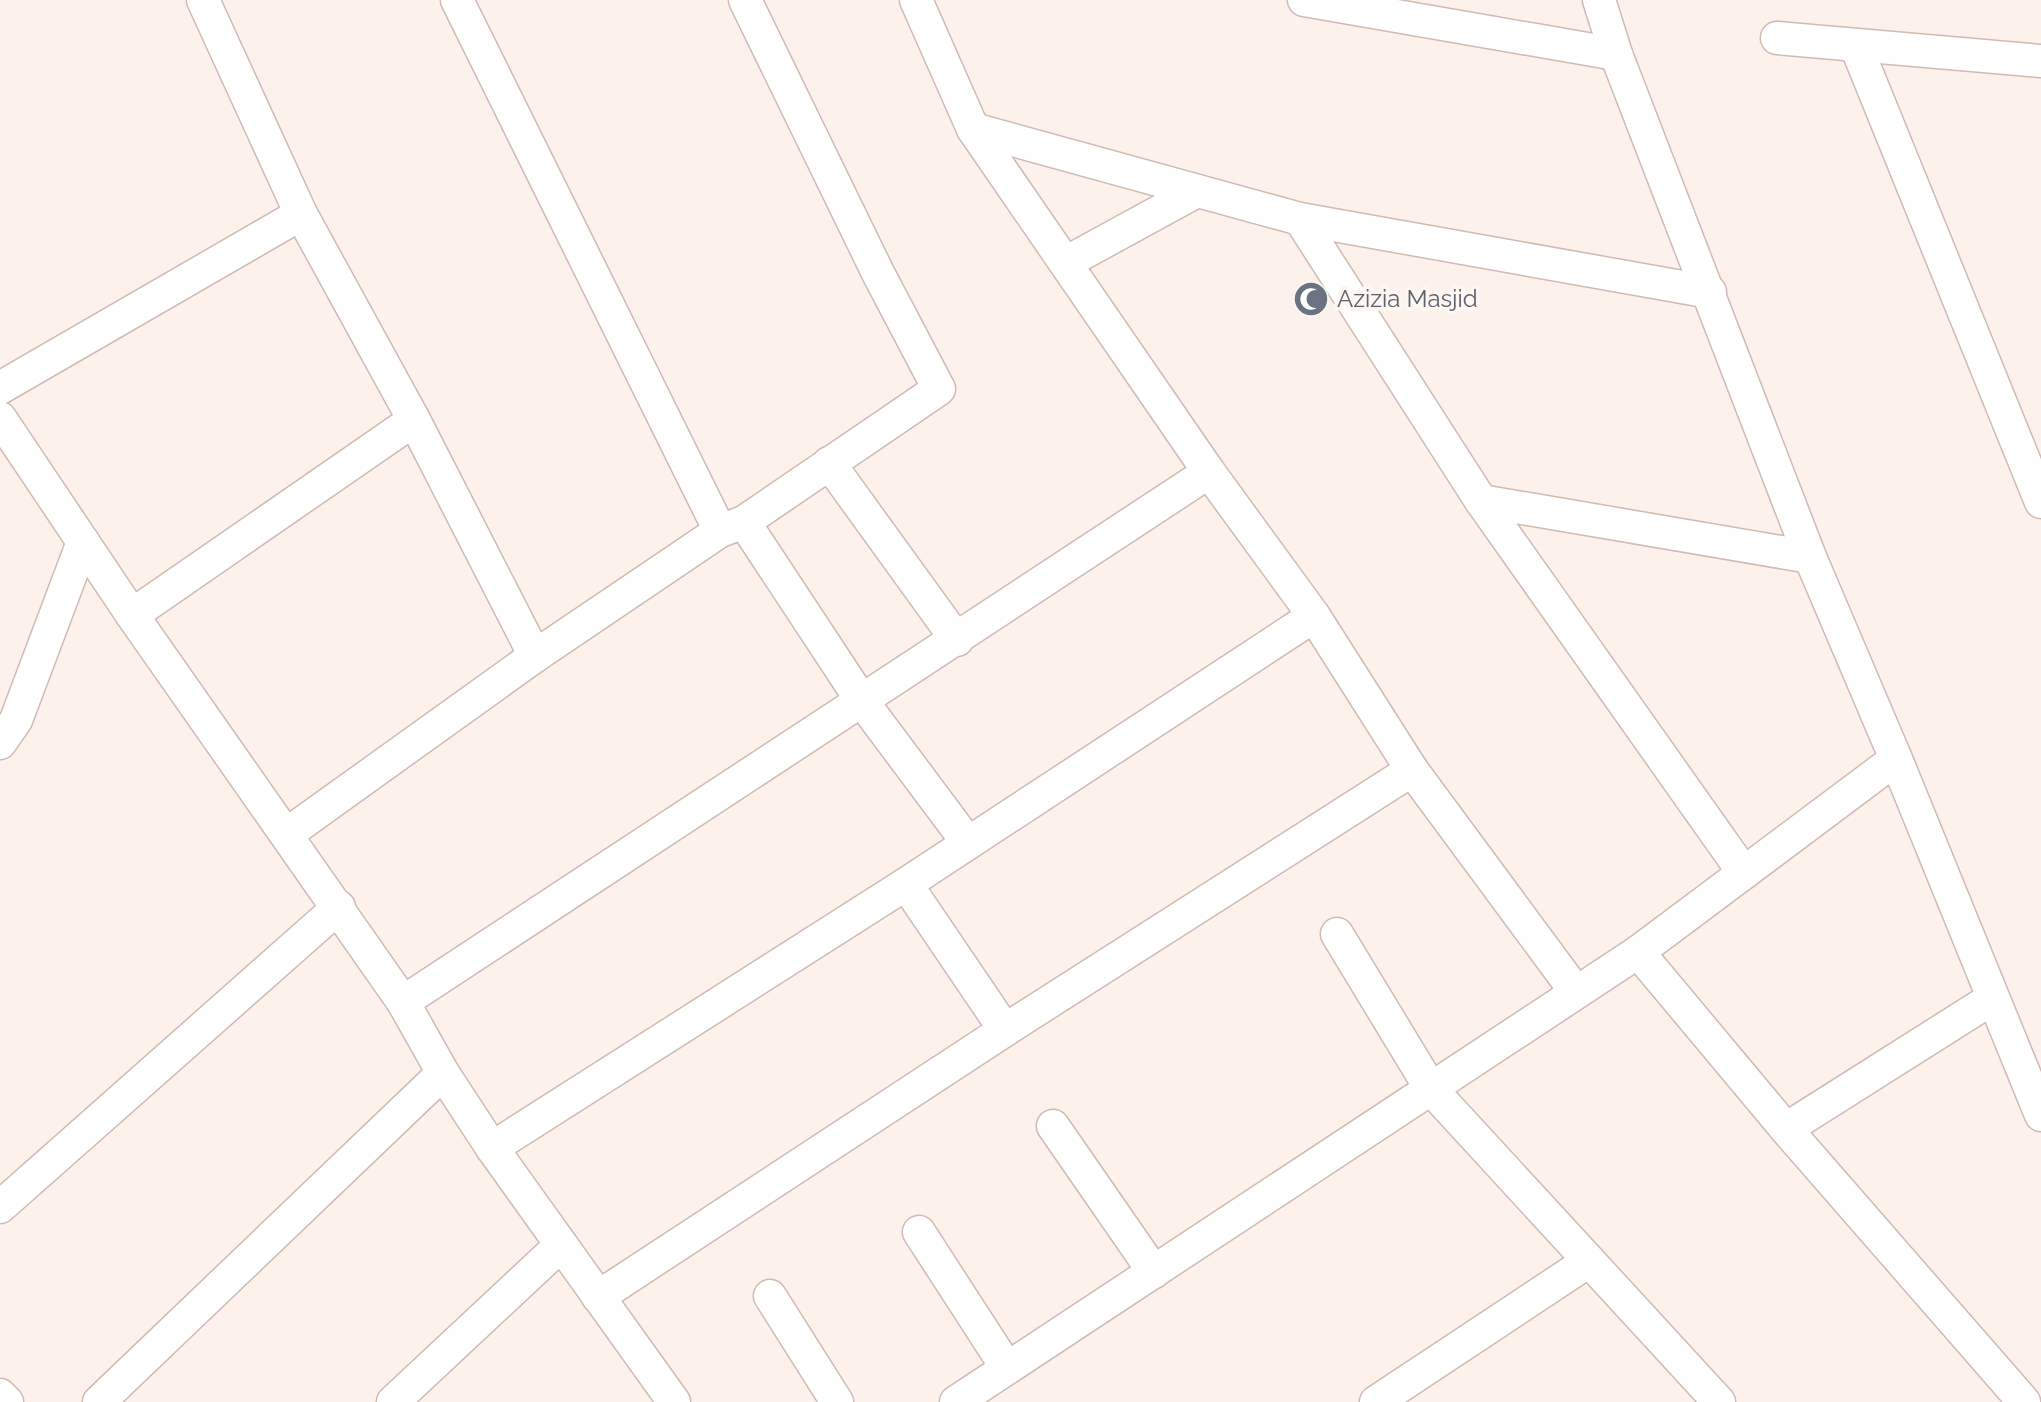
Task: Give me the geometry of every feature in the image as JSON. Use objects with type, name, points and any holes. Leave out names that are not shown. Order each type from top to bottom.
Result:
[{"type":"street","points":[[203,0],[301,214],[414,420],[535,656]]},
{"type":"street","points":[[457,0],[732,526],[968,843]]},
{"type":"street","points":[[287,834],[535,656],[939,389],[878,273],[745,0]]},
{"type":"street","points":[[916,0],[973,129],[1209,472],[1314,616],[1412,770],[1576,992]]},
{"type":"street","points":[[1304,0],[1616,54]]},
{"type":"street","points":[[1599,0],[1616,54],[1810,557],[2041,1115]]},
{"type":"street","points":[[1777,38],[2041,61]]},
{"type":"street","points":[[1856,46],[2041,502]]},
{"type":"street","points":[[973,129],[1300,219],[1710,292]]},
{"type":"street","points":[[1067,262],[1197,191]]},
{"type":"street","points":[[0,388],[301,214]]},
{"type":"street","points":[[1300,219],[1481,501],[1744,873]]},
{"type":"street","points":[[0,418],[132,615],[339,907],[403,1002],[443,1073],[492,1148],[674,1402]]},
{"type":"street","points":[[132,615],[414,420]]},
{"type":"street","points":[[829,463],[957,640]]},
{"type":"street","points":[[403,1002],[1209,472]]},
{"type":"street","points":[[1481,501],[1810,557]]},
{"type":"street","points":[[0,743],[16,720],[83,542]]},
{"type":"street","points":[[492,1148],[906,884],[1314,616]]},
{"type":"street","points":[[956,1402],[1638,952],[1896,759]]},
{"type":"street","points":[[598,1297],[1005,1030],[1412,770]]},
{"type":"street","points":[[906,884],[1005,1030]]},
{"type":"street","points":[[0,1207],[339,907]]},
{"type":"street","points":[[1337,934],[1431,1089],[1719,1402]]},
{"type":"street","points":[[1638,952],[1786,1129],[2024,1402]]},
{"type":"street","points":[[1786,1129],[1993,998]]},
{"type":"street","points":[[99,1402],[443,1073]]},
{"type":"street","points":[[1053,1126],[1154,1272]]},
{"type":"street","points":[[919,1232],[1007,1368]]},
{"type":"street","points":[[395,1401],[561,1245]]},
{"type":"street","points":[[1376,1402],[1589,1261]]},
{"type":"street","points":[[770,1296],[837,1402]]},
{"type":"street","points":[[0,1395],[7,1402]]},
{"type":"place","name":"Azizia Masjid","points":[[1311,299]]}]
